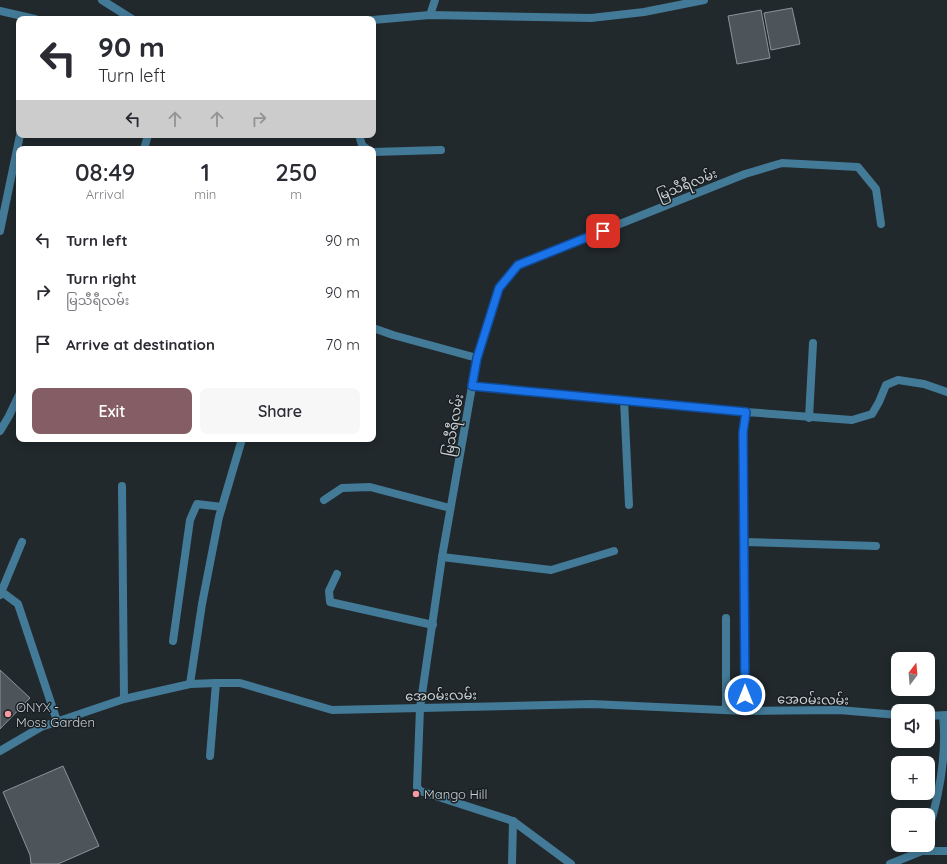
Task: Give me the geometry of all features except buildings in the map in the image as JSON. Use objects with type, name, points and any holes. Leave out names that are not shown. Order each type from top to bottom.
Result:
[{"type":"street","points":[[102,0],[127,16]]},
{"type":"street","points":[[430,15],[435,0]]},
{"type":"street","points":[[376,20],[430,15],[591,18],[644,12],[704,0]]},
{"type":"street","points":[[0,11],[22,16]]},
{"type":"street","points":[[376,152],[441,150]]},
{"type":"street","points":[[0,231],[16,154]]},
{"type":"street","name":"မြသီရီလမ်း","points":[[513,821],[418,789],[416,787],[420,708],[450,508],[477,358],[499,288],[518,265],[745,174],[782,163],[858,167],[876,189],[881,224]]},
{"type":"street","points":[[376,329],[477,358]]},
{"type":"street","points":[[809,418],[813,343]]},
{"type":"street","points":[[472,386],[809,418],[852,420],[872,414],[886,385],[898,380],[924,384],[947,392]]},
{"type":"street","points":[[624,400],[629,505]]},
{"type":"street","points":[[0,431],[16,401]]},
{"type":"street","points":[[745,710],[743,432],[746,412]]},
{"type":"street","points":[[190,684],[202,604],[222,507],[241,442]]},
{"type":"street","points":[[122,486],[124,699]]},
{"type":"street","points":[[324,500],[342,488],[370,487],[450,508]]},
{"type":"street","points":[[173,641],[190,520],[197,504],[222,507]]},
{"type":"street","points":[[22,542],[1,593],[18,604],[57,721]]},
{"type":"street","points":[[744,542],[876,546]]},
{"type":"street","points":[[442,557],[551,570],[614,552]]},
{"type":"street","points":[[337,574],[329,591],[330,602],[433,625]]},
{"type":"street","points":[[726,618],[726,710]]},
{"type":"street","points":[[210,756],[216,683]]},
{"type":"street","name":"အေဝမ်းလမ်း","points":[[0,751],[41,727],[57,721],[124,699],[190,684],[240,683],[332,710],[592,704],[726,710],[839,710],[891,714]]},
{"type":"street","points":[[933,808],[943,757],[945,716]]},
{"type":"street","points":[[512,864],[513,821]]},
{"type":"street","points":[[513,821],[571,864]]},
{"type":"street","points":[[935,850],[947,852]]},
{"type":"street","points":[[890,864],[915,852]]},
{"type":"place","name":"ONYX - Moss Garden","points":[[8,714]]},
{"type":"place","name":"Mango Hill","points":[[416,794]]},
{"type":"route","points":[[603,231],[518,265],[499,288],[477,358],[472,386],[746,412],[743,432],[745,695]]}]
